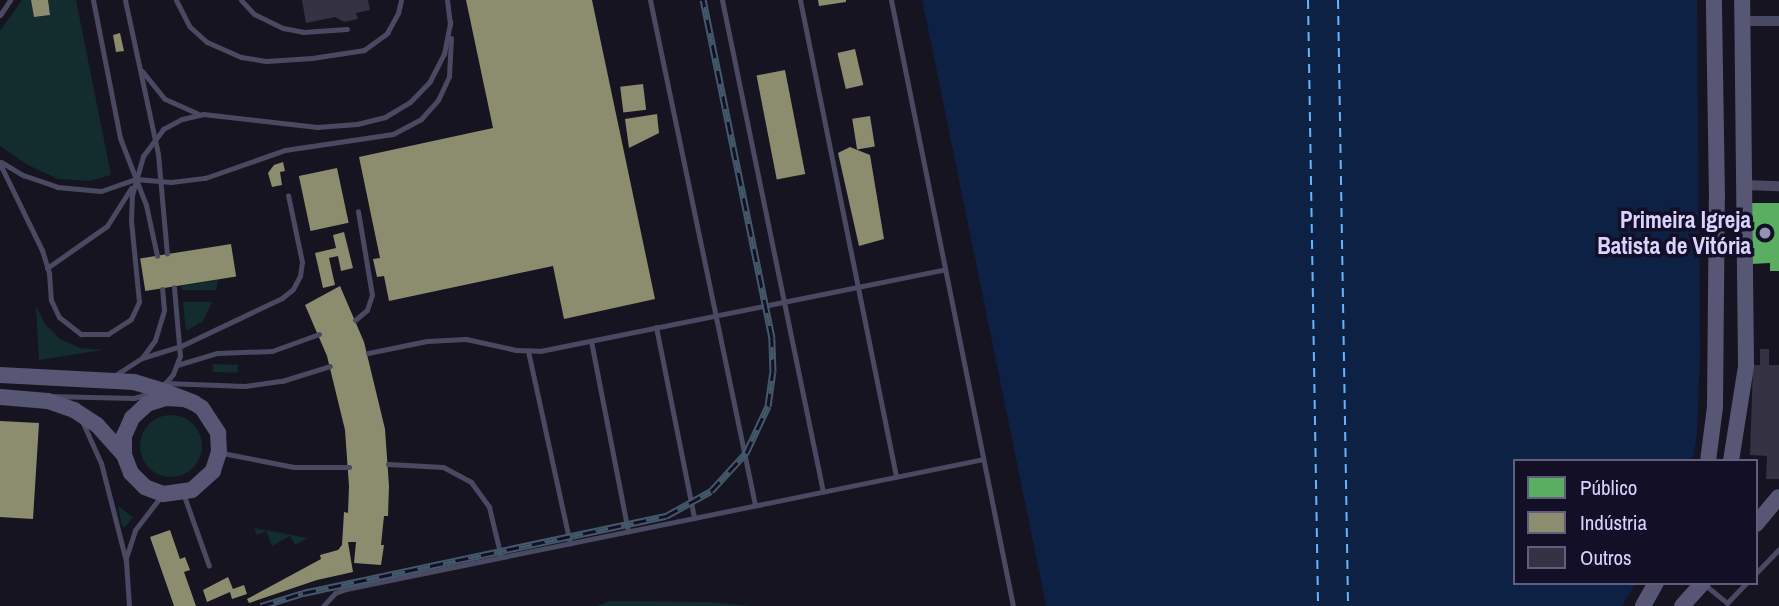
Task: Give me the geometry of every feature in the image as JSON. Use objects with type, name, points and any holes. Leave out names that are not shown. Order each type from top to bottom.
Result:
[{"type":"main road","points":[[1708,459],[1715,393],[1717,187],[1714,0]]},
{"type":"main road","points":[[1731,459],[1746,366],[1742,0]]},
{"type":"main road","points":[[0,374],[125,381],[162,386],[202,408],[214,423],[219,452],[207,479],[183,494],[163,494],[137,481],[124,455],[107,434],[74,410],[34,398],[0,397]]},
{"type":"main road","points":[[124,455],[127,426],[139,410],[156,400],[184,399]]},
{"type":"main road","points":[[1758,522],[1779,497]]},
{"type":"main road","points":[[1643,606],[1655,585]]},
{"type":"main road","points":[[1675,606],[1686,585]]},
{"type":"main road","points":[[1682,606],[1701,585]]},
{"type":"street","points":[[1743,21],[1779,21]]},
{"type":"street","points":[[1744,185],[1779,186]]},
{"type":"lane","points":[[0,15],[10,0]]},
{"type":"lane","points":[[93,0],[120,138],[150,219],[157,256]]},
{"type":"lane","points":[[125,0],[154,138],[167,254]]},
{"type":"lane","points":[[176,0],[190,26],[207,42],[241,57],[266,61],[312,58],[364,50],[387,33],[398,13],[401,0]]},
{"type":"lane","points":[[241,0],[264,20],[283,29],[303,32],[346,29]]},
{"type":"lane","points":[[0,163],[40,182],[72,190],[101,191],[136,179],[161,182],[205,178],[285,150],[382,136],[412,125],[438,100],[449,76],[452,50],[447,0]]},
{"type":"lane","points":[[650,0],[755,505]]},
{"type":"lane","points":[[722,0],[823,492]]},
{"type":"lane","points":[[800,0],[896,477]]},
{"type":"lane","points":[[891,0],[1013,606]]},
{"type":"lane","points":[[139,65],[150,84],[165,99],[183,109],[203,114],[317,127],[357,124],[385,117],[410,102],[430,81],[444,54],[450,22]]},
{"type":"lane","points":[[0,163],[47,268],[54,309],[72,330],[99,336],[124,326],[135,311],[140,293],[131,221],[142,156],[154,138],[182,119],[203,114]]},
{"type":"lane","points":[[47,268],[107,226],[136,179]]},
{"type":"lane","points":[[91,379],[113,376],[142,358],[181,346],[282,298],[297,283],[302,262],[288,195]]},
{"type":"lane","points":[[355,320],[367,310],[373,287],[358,211]]},
{"type":"lane","points":[[368,353],[428,341],[467,339],[528,351],[591,341],[945,269]]},
{"type":"lane","points":[[162,386],[177,365],[181,346],[174,287]]},
{"type":"lane","points":[[142,358],[160,330],[164,310],[162,289]]},
{"type":"lane","points":[[656,327],[694,518]]},
{"type":"lane","points":[[177,365],[217,353],[272,351],[318,334]]},
{"type":"lane","points":[[591,341],[628,531]]},
{"type":"lane","points":[[528,351],[570,543]]},
{"type":"lane","points":[[34,398],[59,395],[134,398],[162,386],[245,386],[282,380],[330,366]]},
{"type":"lane","points":[[74,410],[89,433],[102,463],[126,561],[129,606]]},
{"type":"lane","points":[[219,452],[294,467],[349,467]]},
{"type":"lane","points":[[323,606],[330,597],[346,589],[983,459]]},
{"type":"lane","points":[[388,464],[443,467],[471,482],[489,507],[501,557]]},
{"type":"lane","points":[[126,561],[135,530],[163,494]]},
{"type":"lane","points":[[183,494],[209,566]]},
{"type":"lane","points":[[1758,571],[1779,549]]},
{"type":"lane","points":[[1705,585],[1725,605],[1744,585]]},
{"type":"green space","points":[[22,0],[31,0],[34,17],[49,15],[48,0],[76,0],[111,175],[89,181],[58,179],[28,165],[0,146],[0,31]]},
{"type":"green space","points":[[218,280],[216,290],[182,290],[181,286]]},
{"type":"green space","points":[[183,302],[212,302],[203,321],[186,331]]},
{"type":"green space","points":[[36,306],[45,324],[60,339],[80,348],[103,350],[39,360]]},
{"type":"green space","points":[[213,364],[238,365],[238,373],[213,372]]},
{"type":"green space","points":[[171,415],[193,424],[202,446],[193,468],[171,477],[149,468],[140,446],[149,424]]},
{"type":"green space","points":[[118,506],[133,517],[125,527],[122,526]]},
{"type":"green space","points":[[254,528],[308,538],[295,545],[290,536],[272,546],[266,531],[257,535]]},
{"type":"green space","points":[[610,601],[708,602],[750,606],[597,606]]},
{"type":"water","points":[[922,0],[1697,0],[1700,356],[1697,434],[1692,459],[1513,459],[1513,585],[1635,585],[1622,606],[1046,606]]},
{"type":"pier","points":[[919,0],[922,0],[1046,606],[1042,606]]},
{"type":"building: Público","name":"Primeira Igreja Batista de Vitória","points":[[1751,203],[1779,203],[1779,271],[1770,271],[1770,263],[1751,264]]},
{"type":"building: Indústria","points":[[31,0],[48,0],[50,15],[34,17]]},
{"type":"building: Indústria","points":[[466,0],[592,0],[655,299],[564,319],[553,266],[389,301],[384,276],[377,277],[373,259],[380,258],[359,157],[493,128]]},
{"type":"building: Indústria","points":[[818,0],[846,0],[846,2],[819,6]]},
{"type":"building: Indústria","points":[[120,33],[124,51],[116,52],[113,35]]},
{"type":"building: Indústria","points":[[855,49],[863,85],[846,89],[837,53]]},
{"type":"building: Indústria","points":[[785,70],[805,174],[777,180],[757,76]]},
{"type":"building: Indústria","points":[[643,84],[646,110],[623,113],[620,87]]},
{"type":"building: Indústria","points":[[657,114],[659,133],[629,148],[625,119]]},
{"type":"building: Indústria","points":[[870,116],[875,147],[857,149],[852,119]]},
{"type":"building: Indústria","points":[[850,147],[870,155],[884,239],[859,246],[838,153]]},
{"type":"building: Indústria","points":[[283,162],[285,171],[280,172],[282,185],[272,187],[268,173],[274,165]]},
{"type":"building: Indústria","points":[[337,168],[349,223],[310,231],[299,176]]},
{"type":"building: Indústria","points":[[344,232],[353,268],[341,271],[338,256],[329,258],[335,285],[323,288],[315,253],[336,248],[333,235]]},
{"type":"building: Indústria","points":[[231,244],[236,277],[145,291],[140,258]]},
{"type":"building: Indústria","points":[[340,286],[364,342],[385,429],[389,486],[381,565],[354,563],[356,542],[348,542],[353,572],[317,580],[249,603],[247,599],[321,559],[320,555],[338,550],[342,545],[344,512],[348,513],[349,486],[345,430],[327,356],[305,305]]},
{"type":"building: Indústria","points":[[0,421],[39,423],[33,519],[0,517]]},
{"type":"building: Indústria","points":[[170,530],[180,559],[185,557],[190,570],[184,572],[196,606],[174,606],[150,537]]},
{"type":"building: Indústria","points":[[228,577],[233,589],[244,585],[247,594],[232,599],[230,592],[207,602],[203,590]]},
{"type":"building: Outros","points":[[302,0],[368,0],[370,10],[356,13],[358,19],[344,22],[335,17],[306,23]]},
{"type":"building: Outros","points":[[1760,349],[1769,349],[1769,365],[1779,365],[1779,479],[1766,479],[1767,456],[1750,455],[1753,365],[1760,365]]},
{"type":"ferry route","points":[[1308,0],[1318,606]]},
{"type":"ferry route","points":[[1338,0],[1348,606]]},
{"type":"railway","points":[[261,606],[303,593],[666,516],[711,491],[746,453],[768,406],[773,372],[772,338],[703,0]]},
{"type":"place","name":"Primeira Igreja Batista de Vitória","points":[[1765,233]]}]
